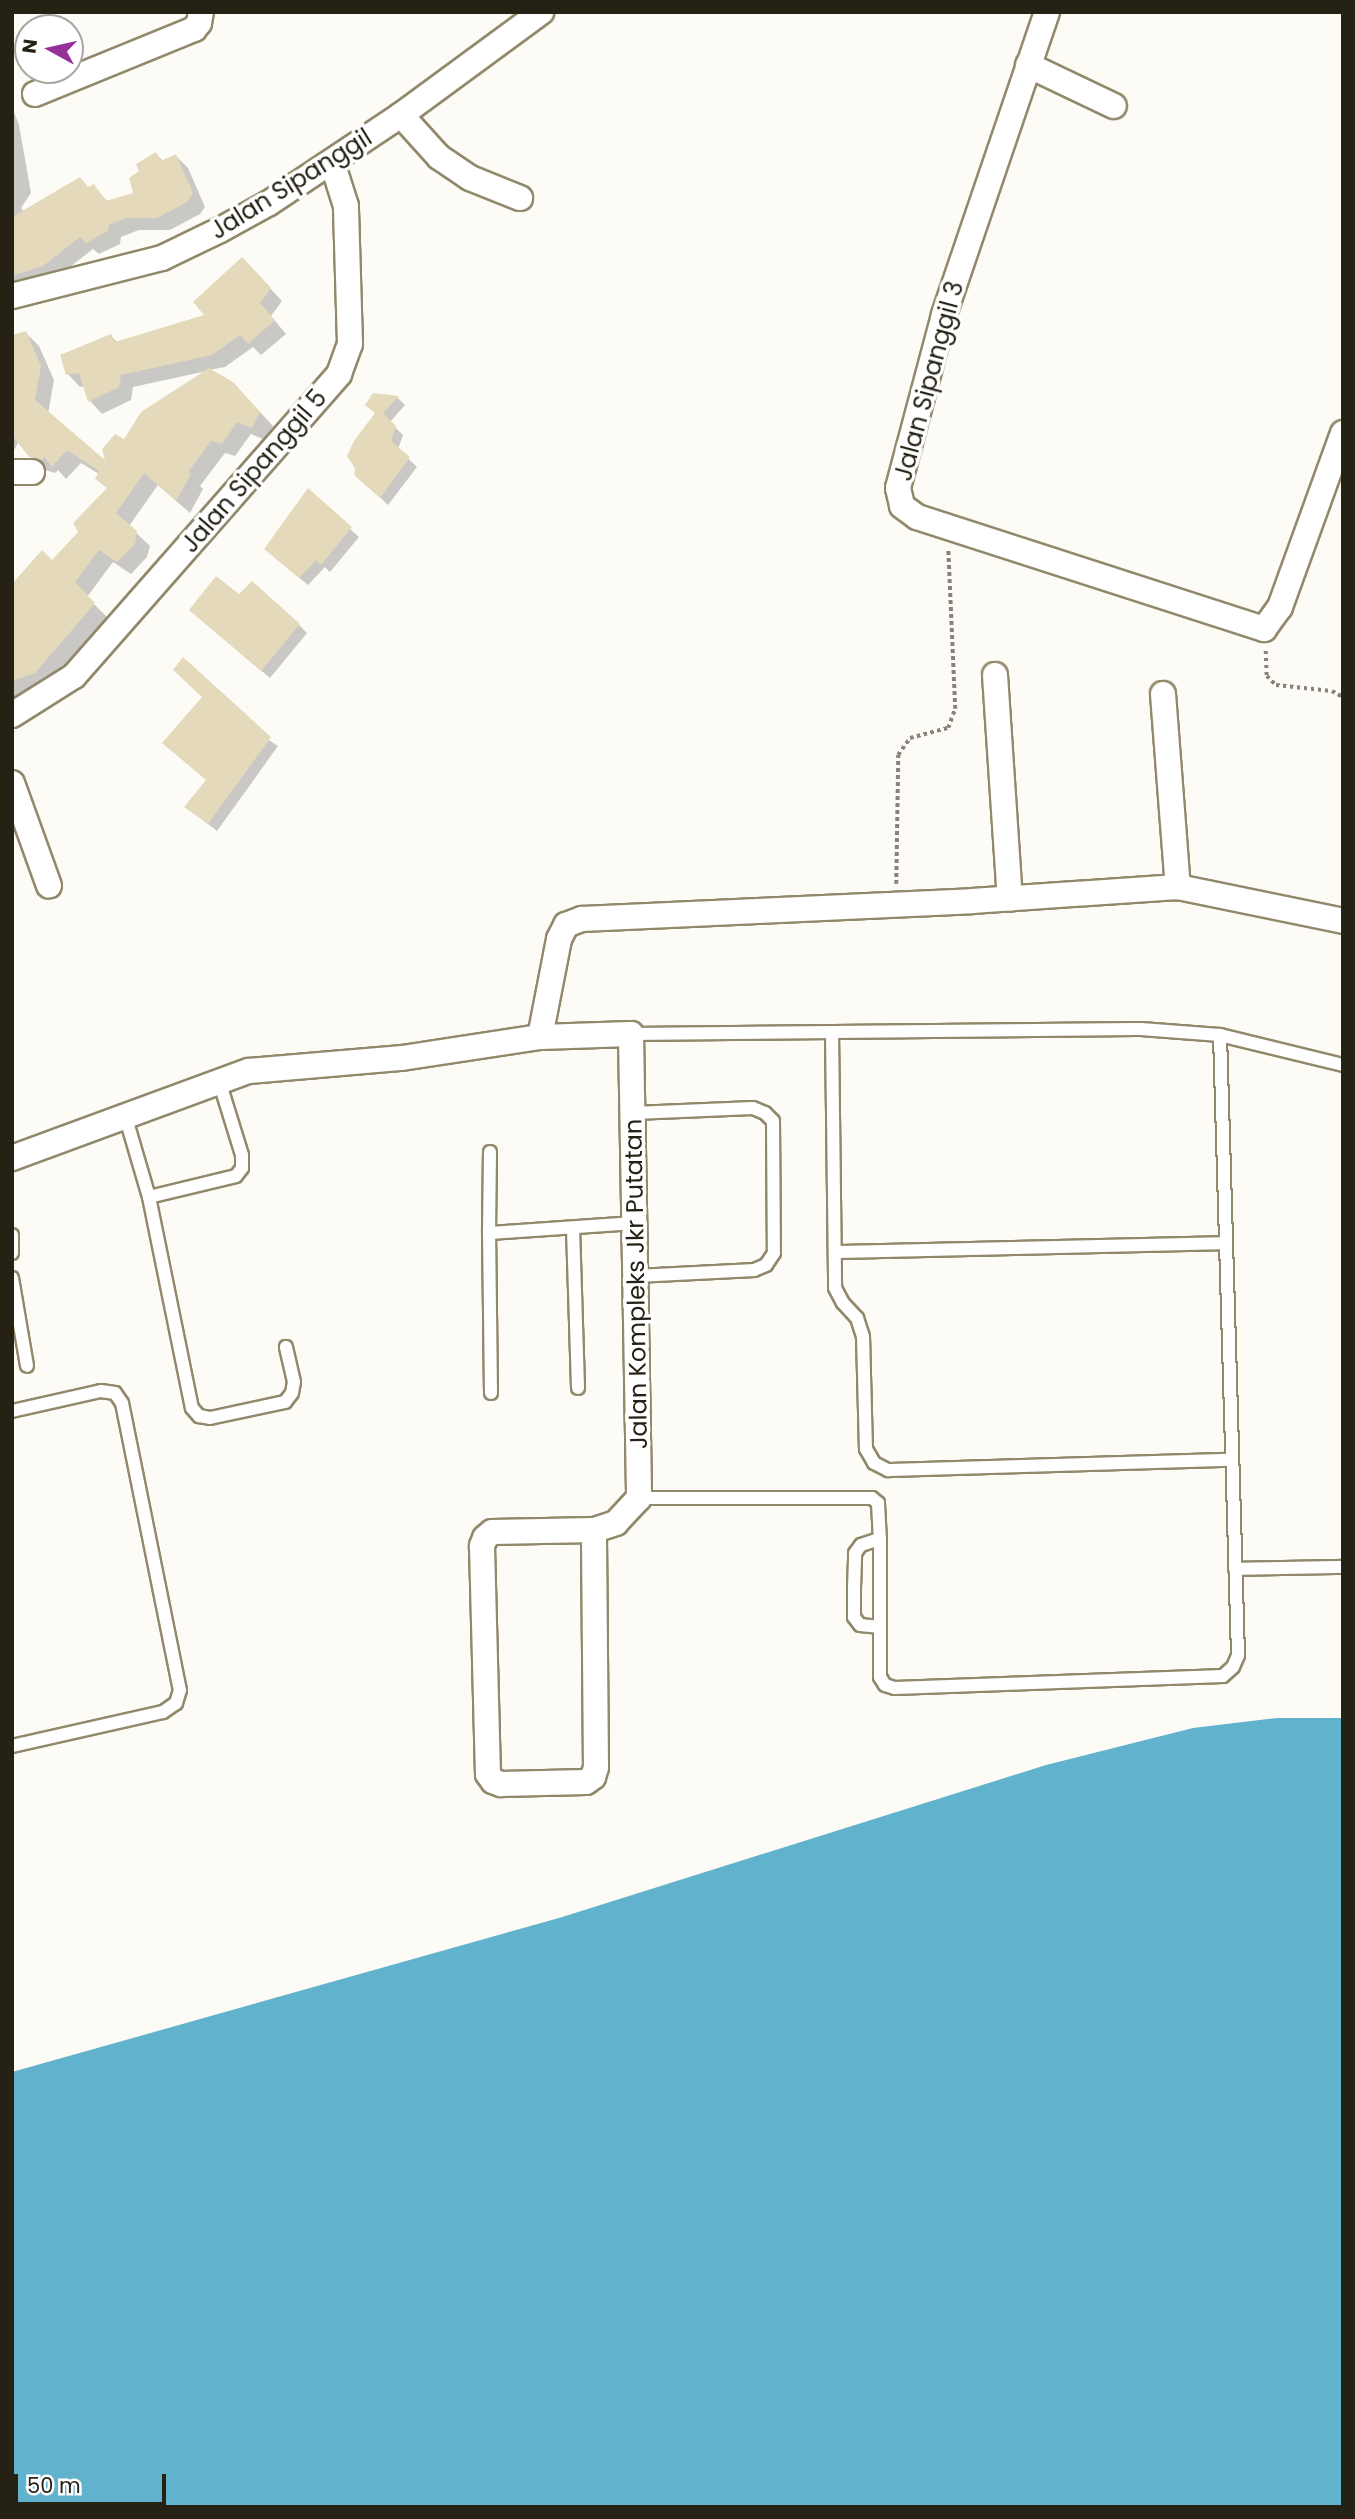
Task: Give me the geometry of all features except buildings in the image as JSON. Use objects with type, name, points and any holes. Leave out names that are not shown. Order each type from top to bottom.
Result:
[{"type":"street","points":[[35,94],[194,29],[199,23],[201,12]]},
{"type":"street","name":"Jalan Sipanggil","points":[[12,296],[162,258],[268,203],[401,115],[541,12]]},
{"type":"street","name":"Jalan Sipanggil 3","points":[[1047,12],[944,315],[898,488],[902,506],[917,517],[1264,629]]},
{"type":"street","points":[[1028,65],[1114,106]]},
{"type":"street","points":[[401,115],[439,157],[470,178],[520,198]]},
{"type":"street","name":"Jalan Sipanggil 5","points":[[12,715],[74,677],[339,374],[350,344],[346,206],[332,162]]},
{"type":"street","points":[[1264,629],[1280,607],[1343,433]]},
{"type":"street","points":[[995,675],[1010,898]]},
{"type":"street","points":[[1163,694],[1178,887]]},
{"type":"street","points":[[12,783],[49,886]]},
{"type":"street","points":[[540,1037],[559,939],[566,925],[582,919],[1178,887],[1343,921]]},
{"type":"street","points":[[12,1158],[125,1115],[220,1084],[249,1071],[402,1058],[540,1037],[631,1034]]},
{"type":"street","name":"Jalan Kompleks Jkr Putatan","points":[[631,1034],[639,1498]]},
{"type":"street","points":[[605,1526],[596,1767],[593,1777],[586,1783],[501,1784],[493,1781],[488,1774],[482,1546],[485,1538],[492,1532],[605,1526],[639,1498]]},
{"type":"lane","points":[[631,1034],[1141,1029],[1220,1035],[1343,1065]]},
{"type":"lane","points":[[832,1032],[835,1288],[843,1304],[857,1318],[863,1336],[866,1450],[874,1463],[888,1470],[1232,1460]]},
{"type":"lane","points":[[639,1498],[863,1497],[878,1503],[880,1677],[885,1685],[895,1688],[1223,1676],[1233,1667],[1238,1655],[1220,1035]]},
{"type":"lane","points":[[149,1197],[236,1176],[242,1168],[242,1155],[220,1084]]},
{"type":"lane","points":[[634,1113],[753,1108],[765,1113],[773,1121],[774,1253],[766,1265],[754,1270],[637,1276]]},
{"type":"lane","points":[[125,1115],[149,1197],[192,1408],[199,1416],[210,1418],[285,1402],[292,1393],[294,1382],[286,1346]]},
{"type":"lane","points":[[490,1152],[491,1393]]},
{"type":"lane","points":[[489,1233],[636,1223]]},
{"type":"lane","points":[[573,1228],[578,1388]]},
{"type":"lane","points":[[12,1235],[12,1253]]},
{"type":"lane","points":[[835,1252],[1225,1243]]},
{"type":"lane","points":[[12,1278],[27,1366]]},
{"type":"lane","points":[[12,1411],[101,1391],[115,1393],[122,1403],[180,1690],[176,1703],[163,1712],[12,1746]]},
{"type":"lane","points":[[880,1539],[862,1545],[855,1553],[854,1598],[855,1617],[860,1625],[880,1627]]},
{"type":"lane","points":[[1235,1569],[1343,1567]]},
{"type":"path","points":[[896,904],[898,755],[911,738],[948,728],[956,709],[947,526]]},
{"type":"path","points":[[1264,629],[1268,676],[1271,682],[1276,685],[1332,691],[1343,697]]},
{"type":"water","points":[[1277,1718],[1343,1718],[1343,2507],[12,2507],[12,2072],[559,1918],[1046,1765],[1193,1728]]}]
